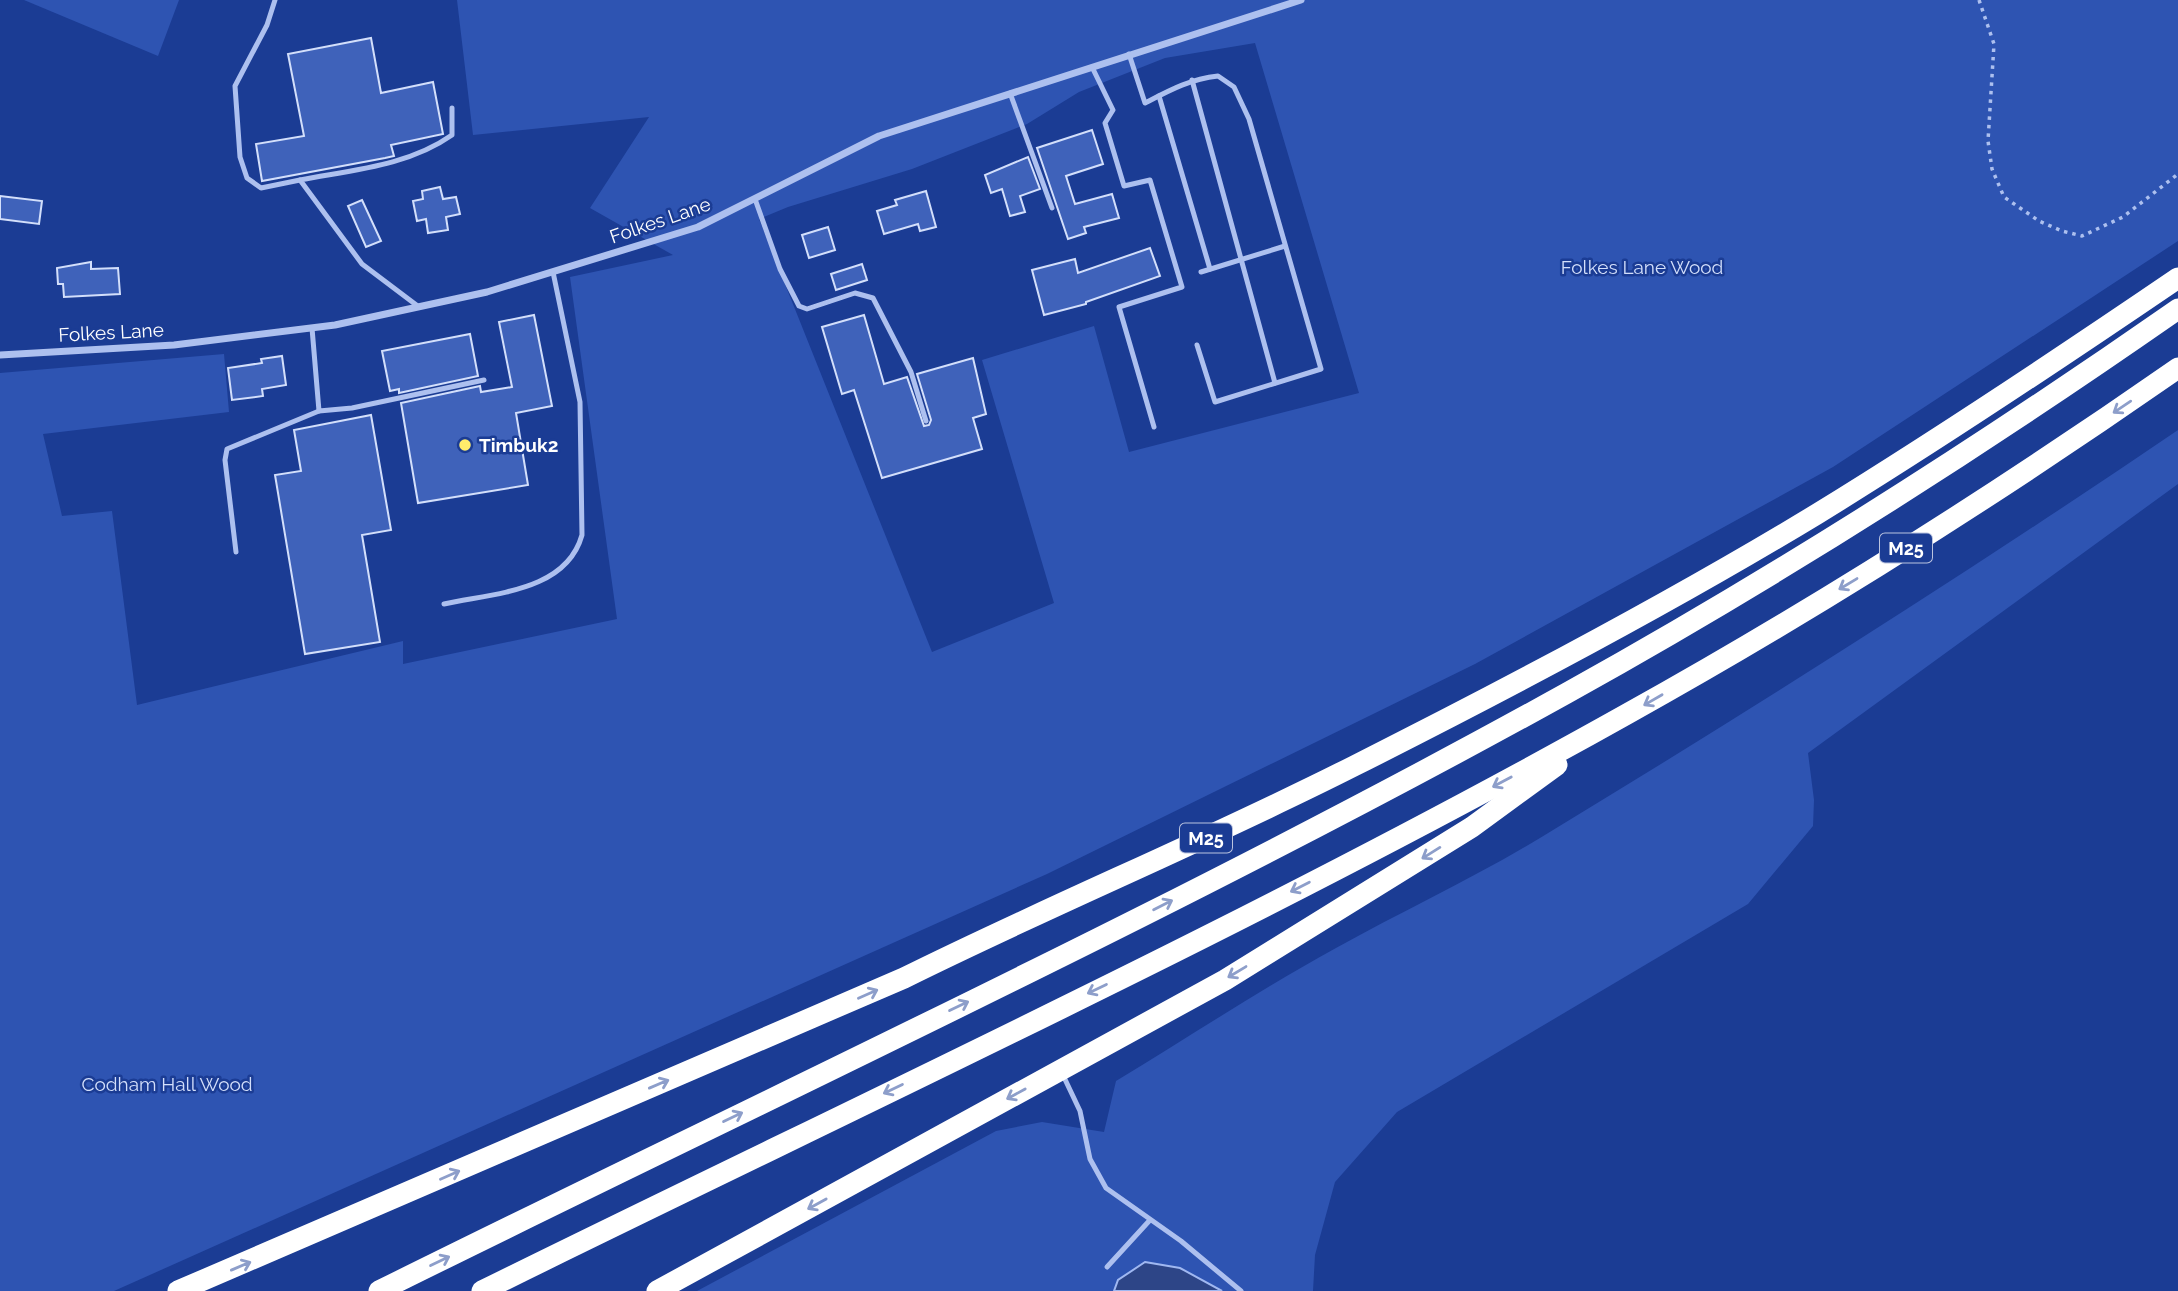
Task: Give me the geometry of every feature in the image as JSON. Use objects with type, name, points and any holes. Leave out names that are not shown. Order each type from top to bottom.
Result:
[{"type":"highway","name":"M25","points":[[178,1291],[904,978],[1015,923],[1208,838],[1356,765],[1545,667],[1815,515],[2002,396],[2178,278]]},
{"type":"highway","name":"M25","points":[[379,1291],[1129,922],[1357,806],[1570,691],[1849,528],[1993,436],[2178,309]]},
{"type":"highway","name":"M25","points":[[482,1291],[1197,939],[1446,812],[1627,715],[1934,531],[2178,368]]},
{"type":"highway","name":"M25","points":[[657,1291],[1225,980],[1472,827],[1627,715]]},
{"type":"street","name":"Folkes Lane","points":[[0,355],[174,345],[312,328],[487,292],[698,227],[879,136],[1301,0]]},
{"type":"lane","points":[[275,0],[267,25],[235,86],[240,157],[247,178],[261,188],[405,160],[436,146],[452,135],[452,108]]},
{"type":"lane","points":[[1129,54],[1145,103],[1192,80],[1218,76],[1234,88],[1249,119],[1321,369],[1215,402],[1197,345]]},
{"type":"lane","points":[[1092,66],[1113,110],[1105,123],[1124,186],[1150,180],[1182,287],[1119,307],[1154,426]]},
{"type":"lane","points":[[1192,80],[1275,383]]},
{"type":"lane","points":[[1010,93],[1052,208]]},
{"type":"lane","points":[[1159,96],[1210,269]]},
{"type":"lane","points":[[300,180],[362,264],[419,307]]},
{"type":"lane","points":[[755,199],[780,269],[799,306],[807,309],[855,293],[873,298],[911,372],[926,421]]},
{"type":"lane","points":[[1201,272],[1285,246]]},
{"type":"lane","points":[[444,604],[519,588],[550,577],[564,568],[579,545],[582,535],[580,402],[552,272]]},
{"type":"lane","points":[[312,328],[319,411]]},
{"type":"lane","points":[[236,552],[225,460],[227,449],[319,411],[352,408],[484,380]]},
{"type":"lane","points":[[1060,1069],[1080,1111],[1090,1159],[1106,1188],[1241,1291]]},
{"type":"lane","points":[[1107,1267],[1150,1220]]},
{"type":"path","points":[[1979,0],[1994,44],[1988,141],[1992,169],[2004,197],[2039,220],[2062,231],[2082,236],[2123,216],[2178,174]]},
{"type":"green space","points":[[24,0],[179,0],[158,56]]},
{"type":"green space","points":[[457,0],[2178,0],[2178,241],[1833,467],[1475,664],[1047,874],[114,1291],[0,1291],[0,373],[224,354],[229,412],[43,434],[62,516],[112,511],[137,705],[403,641],[403,664],[617,619],[570,277],[673,255],[590,208],[649,117],[473,135]],"holes":[[[1255,43],[1359,393],[1129,452],[1094,326],[982,360],[1054,603],[932,652],[759,219],[788,207],[912,169],[1027,124],[1079,92],[1165,58]]]},
{"type":"green space","points":[[2178,430],[2178,484],[1808,753],[1814,800],[1813,826],[1748,904],[1397,1112],[1335,1182],[1315,1255],[1313,1291],[697,1291],[996,1131],[1042,1122],[1104,1132],[1116,1081],[1308,964],[1515,853],[1621,789],[1941,587]]},
{"type":"shaded area","points":[[1145,1262],[1180,1268],[1222,1291],[1114,1291],[1118,1280]]},
{"type":"building","points":[[371,38],[381,93],[433,82],[443,134],[391,145],[394,156],[262,181],[256,144],[304,136],[288,54]]},
{"type":"building","points":[[1092,130],[1103,164],[1066,176],[1075,204],[1112,194],[1119,218],[1084,227],[1086,233],[1068,239],[1037,148]]},
{"type":"building","points":[[1028,157],[1040,189],[1020,196],[1025,212],[1010,216],[1002,189],[991,193],[985,175]]},
{"type":"building","points":[[440,187],[443,199],[456,197],[460,214],[446,217],[448,230],[428,233],[426,219],[417,221],[413,201],[423,199],[422,191]]},
{"type":"building","points":[[926,191],[936,227],[920,231],[918,224],[884,234],[877,211],[897,205],[895,200]]},
{"type":"building","points":[[0,196],[42,201],[39,224],[0,219]]},
{"type":"building","points":[[362,200],[381,241],[366,247],[348,206]]},
{"type":"building","points":[[828,227],[835,250],[809,258],[802,235]]},
{"type":"building","points":[[1150,248],[1160,276],[1086,304],[1044,315],[1032,270],[1075,259],[1078,273]]},
{"type":"building","points":[[91,262],[91,269],[118,268],[120,294],[64,297],[63,284],[58,284],[57,268]]},
{"type":"building","points":[[862,264],[867,280],[836,290],[831,274]]},
{"type":"building","name":"Timbuk2","points":[[534,315],[552,406],[516,413],[528,485],[418,503],[401,403],[480,386],[481,392],[512,387],[499,322]]},
{"type":"building","points":[[864,315],[884,384],[907,377],[924,426],[929,425],[931,420],[917,374],[973,358],[986,414],[973,418],[982,449],[882,478],[854,390],[842,394],[822,327]]},
{"type":"building","points":[[470,334],[478,376],[399,393],[399,389],[390,391],[382,351]]},
{"type":"building","points":[[282,356],[286,385],[262,389],[263,396],[232,400],[228,368],[262,363],[261,359]]},
{"type":"building","points":[[371,415],[391,530],[362,535],[380,642],[305,654],[275,475],[301,471],[294,430]]},
{"type":"place","name":"Timbuk2","points":[[465,445]]},
{"type":"park label","name":"Folkes Lane Wood","points":[[1642,267]]},
{"type":"park label","name":"Codham Hall Wood","points":[[167,1084]]}]
